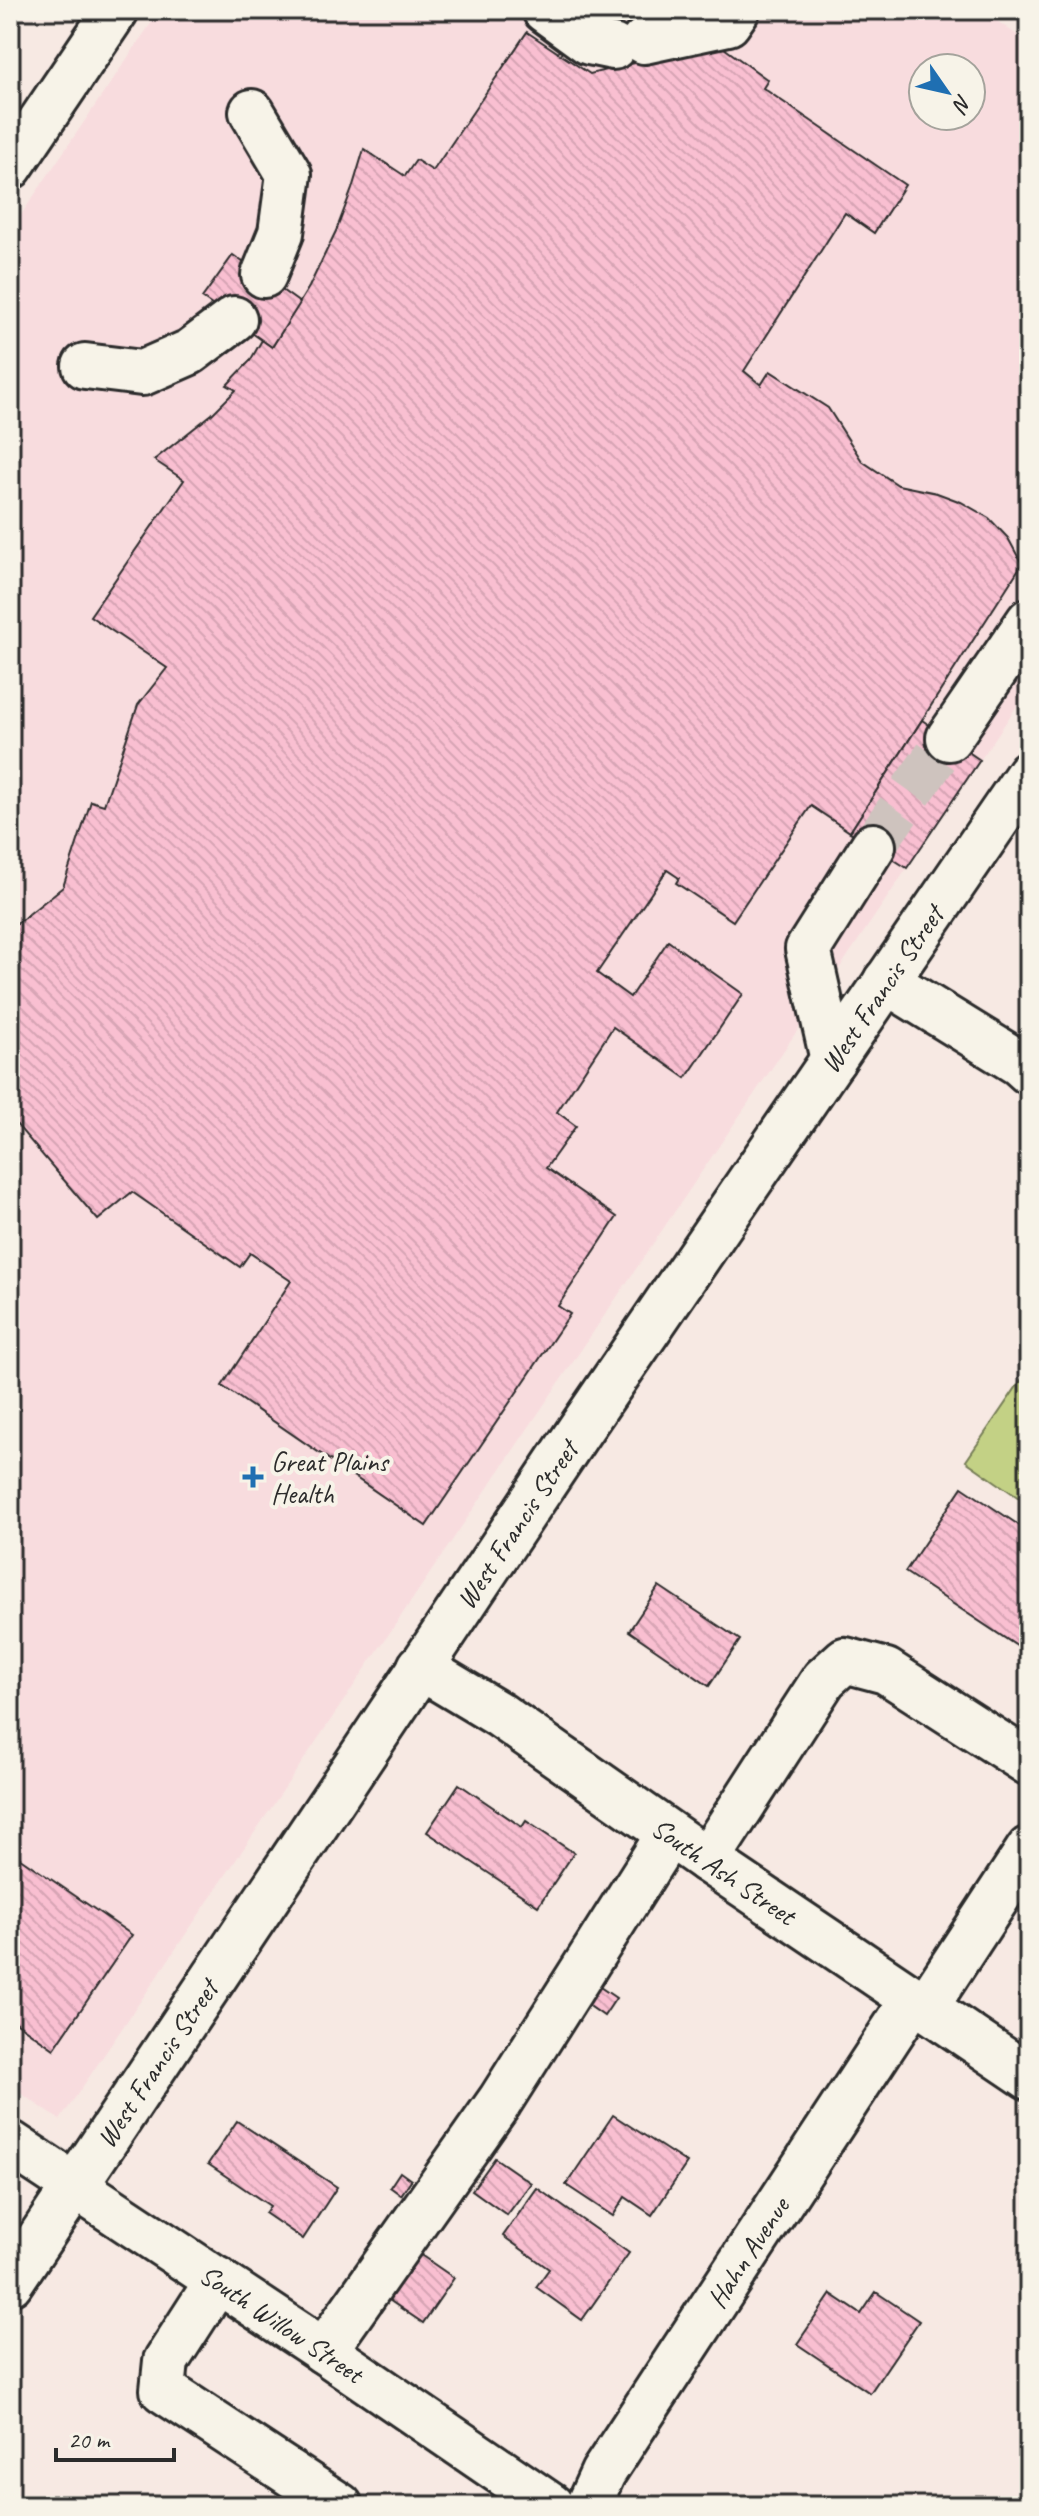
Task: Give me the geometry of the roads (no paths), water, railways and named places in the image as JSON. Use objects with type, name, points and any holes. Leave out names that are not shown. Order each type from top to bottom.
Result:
[{"type":"street","points":[[10,167],[116,10]]},
{"type":"street","points":[[545,10],[589,42],[629,44],[728,23],[737,10]]},
{"type":"street","points":[[252,112],[289,174],[281,233],[264,275]]},
{"type":"street","points":[[85,366],[142,373],[190,352],[234,319]]},
{"type":"street","points":[[949,738],[1029,621]]},
{"type":"street","name":"West Francis Street","points":[[10,2283],[420,1667],[1029,773]]},
{"type":"street","points":[[833,1060],[808,949],[873,846]]},
{"type":"street","points":[[886,981],[1029,1072]]},
{"type":"street","points":[[707,1860],[824,1679],[845,1660],[886,1671],[1029,1763]]},
{"type":"street","name":"South Ash Street","points":[[420,1667],[500,1715],[669,1834],[1029,2077]]},
{"type":"street","points":[[324,2351],[500,2101],[669,1834]]},
{"type":"street","name":"Hahn Avenue","points":[[588,2506],[603,2473],[919,2004],[1029,1849]]},
{"type":"street","name":"South Willow Street","points":[[10,2143],[551,2506]]},
{"type":"street","points":[[218,2280],[166,2361],[163,2390],[340,2506]]},
{"type":"tunnel","points":[[873,846],[949,738]]},
{"type":"place","name":"Great Plains Health","points":[[253,1477]]}]
